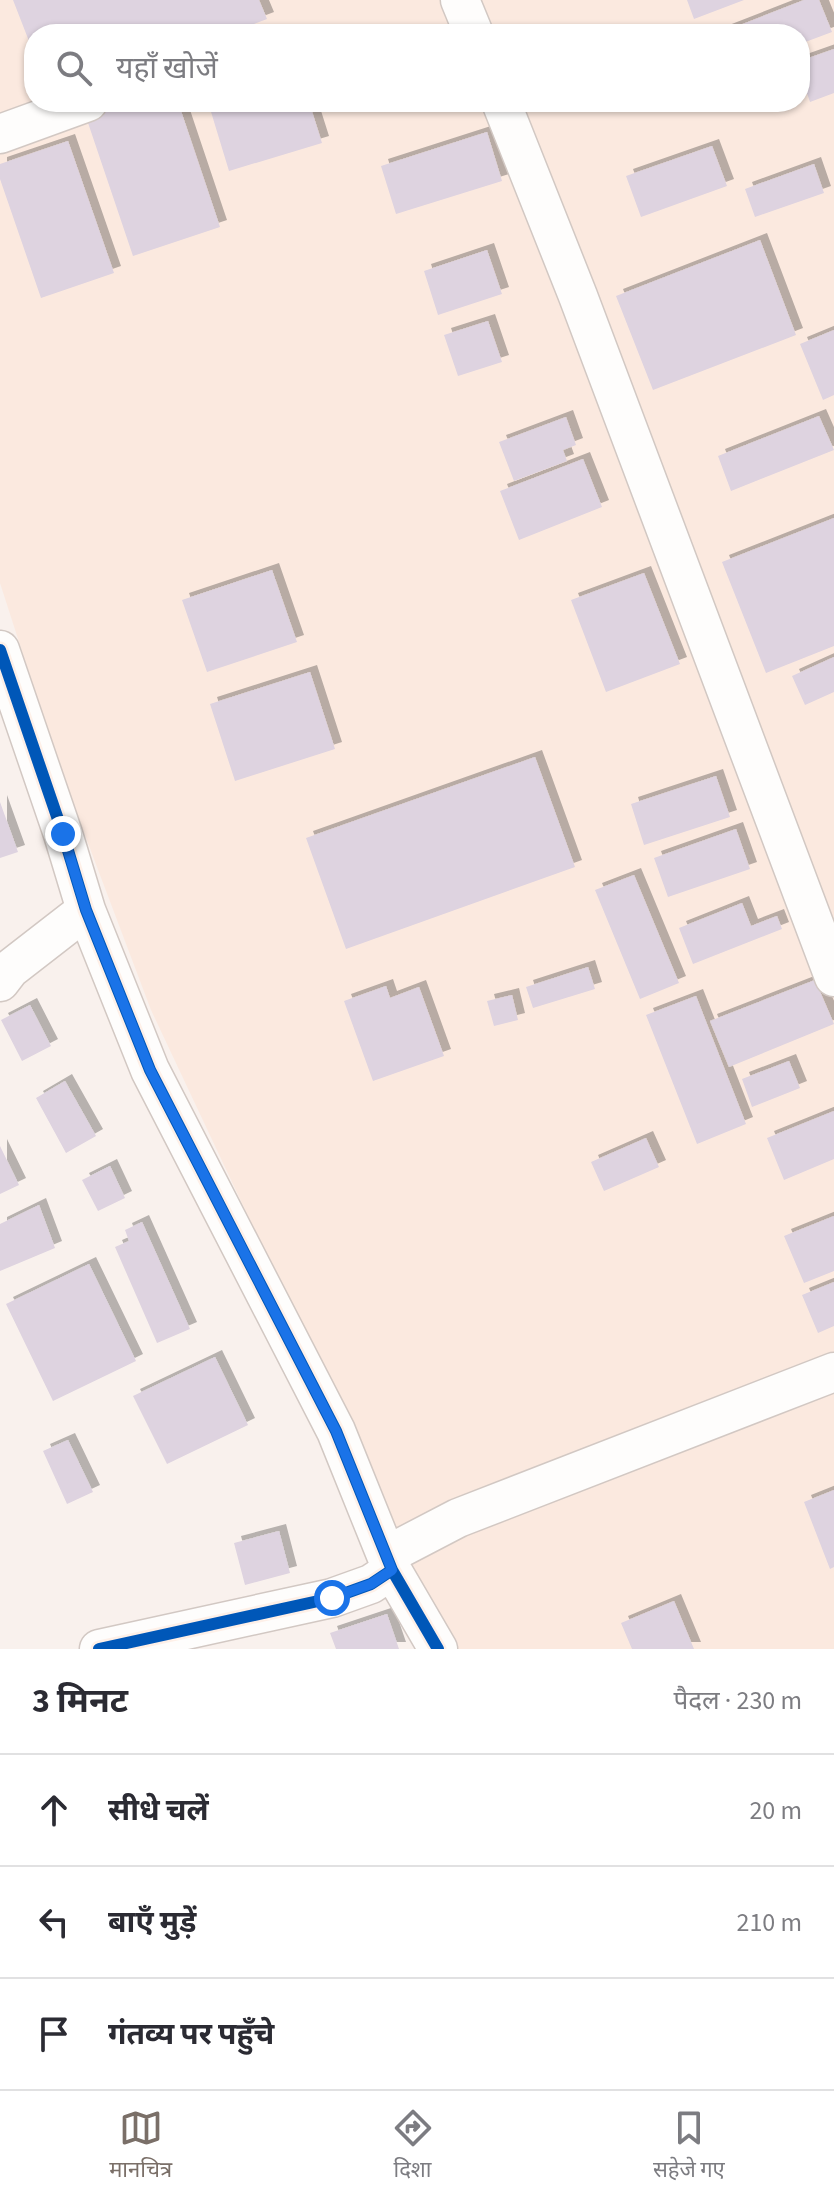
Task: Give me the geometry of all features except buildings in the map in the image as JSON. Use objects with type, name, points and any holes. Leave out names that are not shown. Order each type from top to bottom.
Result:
[{"type":"street","points":[[460,0],[470,24]]},
{"type":"street","points":[[0,134],[60,112]]},
{"type":"street","points":[[505,112],[578,296],[834,977]]},
{"type":"street","points":[[0,650],[86,910],[150,1070],[336,1431],[389,1562],[438,1649]]},
{"type":"street","points":[[0,982],[10,969],[86,910]]},
{"type":"street","points":[[99,1649],[332,1598],[371,1584],[389,1562],[458,1518],[834,1372]]},
{"type":"shaded area","points":[[0,0],[834,0],[834,1649],[452,1649],[151,1010],[60,769],[0,583]]},
{"type":"cycle path","points":[[0,650],[86,910],[150,1070],[336,1431],[392,1570],[438,1649]]},
{"type":"cycle path","points":[[99,1649],[332,1598],[371,1584],[392,1570]]},
{"type":"route","points":[[63,834],[86,910],[150,1070],[336,1431],[382,1541],[392,1570],[371,1584],[332,1598]]}]
